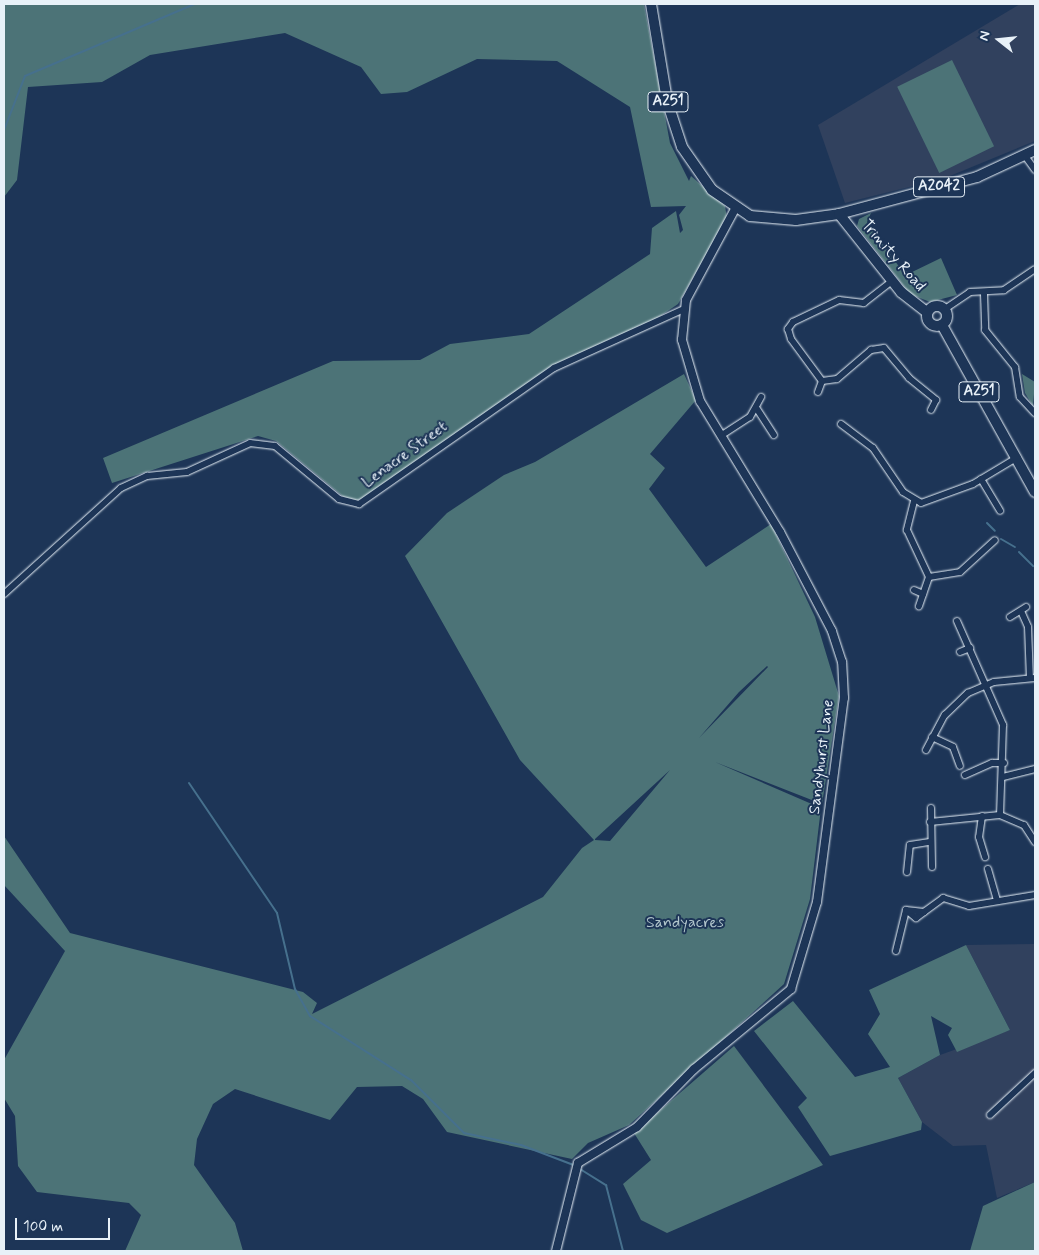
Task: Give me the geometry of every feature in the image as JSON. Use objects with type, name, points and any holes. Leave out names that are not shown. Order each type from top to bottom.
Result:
[{"type":"main road","name":"A251","points":[[651,4],[675,131],[702,180],[735,209],[771,220],[839,214]]},
{"type":"main road","name":"A2042","points":[[839,214],[977,177],[1035,150]]},
{"type":"main road","name":"Trinity Road","points":[[839,214],[892,280],[927,312],[930,324],[942,325],[1019,456],[1035,492]]},
{"type":"main road","name":"Trinity Road","points":[[927,312],[935,306],[945,309]]},
{"type":"main road","points":[[942,325],[948,317],[945,309]]},
{"type":"street","points":[[1025,156],[1035,170]]},
{"type":"street","points":[[682,310],[735,209]]},
{"type":"street","points":[[945,309],[965,293],[984,294],[1004,290],[1035,269]]},
{"type":"street","points":[[822,381],[790,339],[790,325],[839,300],[864,303],[892,280]]},
{"type":"street","points":[[984,294],[985,330],[1015,367],[1020,397],[1035,413]]},
{"type":"street","name":"Sandyhurst Lane","points":[[556,1251],[576,1166],[636,1126],[694,1069],[791,989],[816,910],[844,698],[842,662],[818,603],[689,375],[682,310]]},
{"type":"street","name":"Lenacre Street","points":[[4,594],[121,488],[147,476],[187,472],[250,444],[275,446],[339,499],[360,504],[554,368],[682,310]]},
{"type":"street","points":[[822,381],[837,379],[871,350],[884,348],[909,378],[936,400],[931,410]]},
{"type":"street","points":[[818,392],[822,381]]},
{"type":"street","points":[[722,435],[757,409],[761,397]]},
{"type":"street","points":[[757,409],[774,435]]},
{"type":"street","points":[[841,424],[848,433],[884,460],[900,488],[914,501],[931,502],[981,479],[1019,456]]},
{"type":"street","points":[[843,441],[848,433]]},
{"type":"street","points":[[981,479],[1000,511]]},
{"type":"street","points":[[914,501],[907,530],[929,577],[919,606]]},
{"type":"street","points":[[898,531],[907,530]]},
{"type":"street","points":[[929,577],[955,575],[995,540]]},
{"type":"street","points":[[914,590],[923,594]]},
{"type":"street","points":[[926,750],[932,737],[957,701],[986,685],[1032,678],[1028,627],[1024,609],[1010,617]]},
{"type":"street","points":[[957,621],[1003,725],[1004,763],[1000,815]]},
{"type":"street","points":[[960,652],[970,648]]},
{"type":"street","points":[[932,737],[953,747],[960,766]]},
{"type":"street","points":[[965,775],[992,763],[1004,763]]},
{"type":"street","points":[[1003,778],[1035,769]]},
{"type":"street","points":[[930,808],[932,867]]},
{"type":"street","points":[[930,822],[1000,815],[1024,825],[1035,842]]},
{"type":"street","points":[[982,816],[979,837],[985,856]]},
{"type":"street","points":[[907,872],[910,843],[930,842]]},
{"type":"street","points":[[988,869],[997,900]]},
{"type":"street","points":[[896,950],[906,910],[924,912],[943,898],[968,906],[1035,895]]},
{"type":"street","points":[[990,1114],[1035,1073]]},
{"type":"shaded area","points":[[1020,4],[1035,4],[1035,141],[945,178],[845,203],[818,125]]},
{"type":"shaded area","points":[[1035,944],[1035,1182],[997,1198],[986,1145],[953,1146],[922,1122],[898,1078],[940,1055],[1010,1030],[966,945]]},
{"type":"green space","points":[[4,4],[644,4],[670,143],[689,181],[691,176],[725,206],[727,218],[678,304],[644,327],[553,366],[371,495],[351,503],[276,441],[258,436],[112,483],[103,458],[333,361],[420,360],[450,344],[529,334],[650,254],[652,228],[676,211],[680,233],[683,230],[679,215],[686,206],[651,207],[630,107],[557,61],[477,59],[407,92],[381,94],[361,67],[285,33],[150,55],[102,82],[28,87],[17,180],[4,197]]},
{"type":"green space","points":[[952,60],[994,146],[939,173],[897,87]]},
{"type":"green space","points":[[871,213],[867,222],[900,268],[910,273],[941,258],[957,295],[930,302],[910,294],[857,226],[859,219]]},
{"type":"green space","name":"Sandyacres","points":[[684,374],[696,400],[650,454],[665,468],[649,489],[706,567],[771,524],[815,617],[839,696],[822,804],[715,762],[821,808],[810,899],[784,984],[629,1125],[588,1143],[572,1159],[447,1132],[423,1099],[402,1086],[357,1087],[330,1120],[235,1089],[213,1104],[197,1139],[194,1165],[235,1223],[243,1251],[125,1251],[141,1215],[129,1203],[37,1192],[18,1166],[15,1116],[4,1098],[4,1060],[65,951],[4,885],[4,836],[70,933],[303,992],[317,1003],[312,1014],[543,897],[582,848],[594,840],[520,760],[405,556],[447,513],[504,475],[535,462]],"holes":[[[768,667],[699,738],[739,692]],[[670,770],[610,841],[595,840],[595,839]]]},
{"type":"green space","points":[[1022,374],[1035,382],[1033,406],[1025,393]]},
{"type":"green space","points":[[966,945],[1010,1030],[957,1052],[948,1035],[952,1028],[931,1016],[940,1055],[898,1078],[922,1122],[921,1130],[830,1156],[798,1107],[807,1098],[754,1031],[793,1001],[855,1077],[890,1067],[868,1034],[880,1014],[869,990]]},
{"type":"green space","points":[[734,1046],[823,1165],[667,1233],[641,1220],[623,1184],[651,1160],[634,1133]]},
{"type":"green space","points":[[1035,1182],[1035,1251],[970,1251],[983,1206]]},
{"type":"waterway","points":[[4,130],[25,76],[195,4]]},
{"type":"waterway","points":[[987,523],[995,531]]},
{"type":"waterway","points":[[1001,539],[1015,547]]},
{"type":"waterway","points":[[1019,552],[1033,566]]},
{"type":"waterway","points":[[189,783],[277,913],[295,989],[310,1016],[411,1080],[464,1133],[521,1145],[576,1166]]},
{"type":"waterway","points":[[580,1169],[606,1185],[623,1251]]}]
